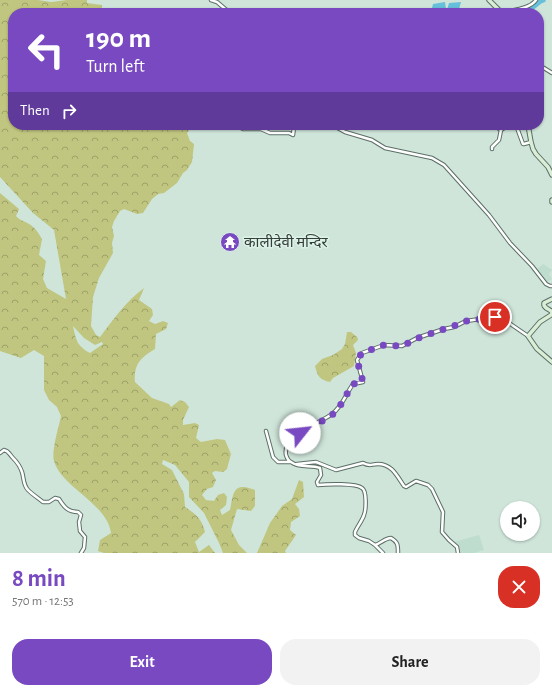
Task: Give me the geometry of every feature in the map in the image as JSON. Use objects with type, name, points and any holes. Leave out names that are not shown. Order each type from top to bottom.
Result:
[{"type":"street","points":[[212,0],[224,8]]},
{"type":"street","points":[[489,0],[497,8]]},
{"type":"street","points":[[519,8],[533,4],[536,0]]},
{"type":"street","points":[[263,130],[270,133],[289,133],[293,135],[294,130]]},
{"type":"street","points":[[341,130],[372,140],[385,148],[432,158],[444,165],[489,214],[510,243],[532,266],[546,284],[552,286]]},
{"type":"street","points":[[492,149],[500,138],[501,130]]},
{"type":"street","points":[[518,130],[522,143],[524,144],[531,142]]},
{"type":"street","points":[[529,130],[533,149],[548,167],[552,175]]},
{"type":"street","points":[[528,336],[540,322],[551,315],[552,313],[544,307],[544,304],[552,299]]},
{"type":"street","points":[[290,462],[287,459],[286,453],[290,440],[333,414],[341,405],[347,392],[353,384],[363,382],[357,360],[362,353],[384,345],[402,346],[418,338],[466,321],[495,317],[509,323],[528,336],[537,349],[552,362]]},
{"type":"street","points":[[266,431],[273,458],[278,462],[290,462],[302,466],[317,466],[320,468],[321,476],[317,482],[318,484],[358,486],[364,489],[364,516],[355,532],[355,535],[369,541],[383,553]]},
{"type":"street","points":[[0,454],[4,450],[10,453],[22,471],[25,485],[28,490],[40,500],[43,502],[49,502],[55,498],[59,499],[71,512],[78,512],[81,515],[79,522],[80,531],[85,537],[84,548],[81,553]]},
{"type":"street","points":[[294,464],[316,462],[336,470],[363,463],[367,466],[379,464],[392,468],[406,487],[416,481],[428,485],[432,489],[443,512],[442,532],[457,547],[458,553]]},
{"type":"street","points":[[374,545],[391,538],[397,543],[398,553]]},
{"type":"shaded area","points":[[543,264],[552,270],[549,274],[552,279],[546,283],[536,270]]},
{"type":"shaded area","points":[[479,535],[484,550],[474,553],[458,553],[454,542]]},
{"type":"green space","points":[[0,0],[38,0],[51,2],[87,0],[87,3],[102,5],[102,8],[8,8],[8,130],[189,130],[187,133],[190,141],[194,144],[192,162],[177,183],[164,193],[158,194],[152,199],[143,213],[137,214],[124,209],[120,211],[114,221],[112,227],[114,236],[112,243],[113,253],[99,278],[93,297],[91,326],[96,335],[100,337],[115,317],[137,293],[144,288],[139,300],[152,309],[153,315],[149,321],[155,324],[163,321],[168,323],[166,329],[156,334],[155,349],[142,358],[139,362],[135,371],[135,382],[152,398],[169,404],[171,407],[180,400],[185,402],[189,407],[183,420],[183,425],[195,423],[199,425],[196,438],[201,442],[217,439],[225,440],[231,454],[227,469],[223,472],[215,471],[212,473],[216,480],[213,487],[207,489],[202,495],[206,500],[214,501],[218,495],[224,493],[227,497],[226,505],[220,510],[222,515],[230,510],[233,495],[239,487],[255,490],[255,506],[251,511],[237,509],[231,530],[239,545],[247,553],[223,553],[204,513],[189,497],[189,482],[175,465],[163,460],[162,464],[172,470],[184,494],[185,507],[198,517],[204,527],[205,532],[195,542],[199,552],[209,545],[215,553],[104,553],[98,551],[100,540],[111,533],[108,522],[102,513],[66,479],[59,471],[54,461],[54,445],[61,416],[57,407],[49,400],[44,390],[44,356],[34,350],[21,358],[0,351],[0,193],[19,209],[16,216],[31,225],[40,235],[42,239],[39,255],[46,261],[43,279],[47,288],[66,299],[54,230],[33,213],[0,177]],"holes":[[[73,326],[84,338],[95,345],[102,342],[103,344],[90,353],[82,348],[75,335]]]},
{"type":"green space","points":[[347,332],[351,332],[357,337],[358,340],[353,345],[356,353],[354,366],[333,378],[330,382],[321,379],[315,366],[322,359],[333,355],[342,349],[345,344]]},
{"type":"green space","points":[[299,480],[303,482],[304,497],[295,504],[299,509],[300,516],[291,522],[290,530],[296,535],[285,551],[286,553],[257,553],[270,523],[282,506],[292,499]]},
{"type":"water","points":[[445,2],[446,8],[432,8],[433,4]]},
{"type":"water","points":[[461,2],[459,8],[448,8],[449,3]]},
{"type":"waterway","points":[[531,8],[543,0]]},
{"type":"place","name":"कालीदेवी मन्दिर","points":[[230,242]]},
{"type":"route","points":[[300,433],[333,414],[341,405],[347,392],[353,384],[363,382],[357,360],[362,353],[384,345],[402,346],[418,338],[466,321],[495,317]]}]
